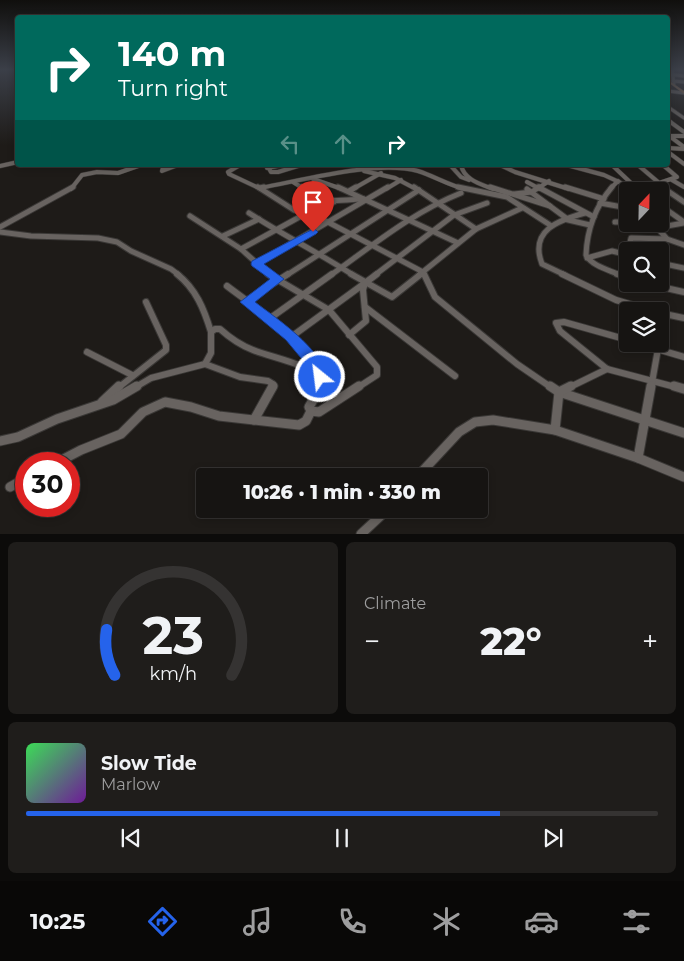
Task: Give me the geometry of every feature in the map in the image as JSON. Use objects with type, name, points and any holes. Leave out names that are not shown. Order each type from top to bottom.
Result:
[{"type":"street","points":[[670,108],[684,118]]},
{"type":"street","points":[[670,119],[684,118]]},
{"type":"street","points":[[670,121],[684,132]]},
{"type":"street","points":[[670,135],[684,136]]},
{"type":"street","points":[[670,137],[684,148]]},
{"type":"street","points":[[670,150],[684,148]]},
{"type":"street","points":[[670,152],[684,164]]},
{"type":"street","points":[[0,166],[15,163]]},
{"type":"street","points":[[0,228],[72,188],[82,175],[96,172],[118,173],[135,167]]},
{"type":"street","points":[[163,167],[162,171],[173,167]]},
{"type":"street","points":[[237,167],[228,172],[229,174],[260,188],[294,210],[328,222],[424,272],[435,297],[517,364],[559,392],[684,434]]},
{"type":"street","points":[[267,167],[271,172],[294,167]]},
{"type":"street","points":[[260,188],[387,167],[418,171],[452,186],[510,196],[550,206]]},
{"type":"street","points":[[452,167],[461,177],[510,196],[522,208],[550,225]]},
{"type":"street","points":[[462,167],[462,171],[474,182]]},
{"type":"street","points":[[504,167],[619,206]]},
{"type":"street","points":[[575,167],[622,182]]},
{"type":"street","points":[[590,167],[592,171]]},
{"type":"street","points":[[614,167],[627,182]]},
{"type":"street","points":[[640,167],[656,182],[672,180],[677,176],[666,167]]},
{"type":"street","points":[[355,171],[381,173],[401,180],[476,229]]},
{"type":"street","points":[[348,190],[381,173]]},
{"type":"street","points":[[313,179],[348,190],[458,243]]},
{"type":"street","points":[[256,264],[401,180]]},
{"type":"street","points":[[672,180],[684,187]]},
{"type":"street","points":[[510,196],[540,188],[549,181]]},
{"type":"street","points":[[587,258],[587,238],[590,226],[602,201],[618,181]]},
{"type":"street","points":[[293,182],[334,202]]},
{"type":"street","points":[[527,182],[594,217]]},
{"type":"street","points":[[246,302],[278,279],[419,190]]},
{"type":"street","points":[[529,191],[564,218],[590,226]]},
{"type":"street","points":[[669,191],[684,202]]},
{"type":"street","points":[[269,319],[409,219],[436,203],[461,193]]},
{"type":"street","points":[[294,210],[321,208],[334,202],[356,199],[368,200]]},
{"type":"street","points":[[291,337],[454,216],[487,204]]},
{"type":"street","points":[[249,213],[295,242],[319,253],[392,297],[476,229],[522,208]]},
{"type":"street","points":[[669,212],[684,222]]},
{"type":"street","points":[[585,213],[564,218],[550,225],[540,235],[540,258],[542,264],[623,302]]},
{"type":"street","points":[[241,249],[305,214]]},
{"type":"street","points":[[190,216],[241,249],[267,273],[328,310],[377,367],[376,375],[319,412],[311,411]]},
{"type":"street","points":[[223,236],[259,219]]},
{"type":"street","points":[[669,226],[684,222]]},
{"type":"street","points":[[0,232],[30,236],[98,238],[117,242],[171,269],[190,283],[203,307],[211,332],[211,355],[210,360],[205,364],[151,378],[99,405],[57,419],[18,437],[0,442]]},
{"type":"street","points":[[661,232],[667,239]]},
{"type":"street","points":[[630,242],[631,238],[667,239],[684,245]]},
{"type":"street","points":[[587,258],[612,252],[619,252]]},
{"type":"street","points":[[587,258],[600,267],[619,274]]},
{"type":"street","points":[[669,265],[684,268]]},
{"type":"street","points":[[349,334],[366,322],[363,290],[365,282]]},
{"type":"street","points":[[77,452],[121,434],[143,412],[165,402],[191,407],[219,416],[299,425],[306,421],[311,411],[309,407],[311,401],[323,382],[318,368],[291,337],[226,286]]},
{"type":"street","points":[[669,289],[684,292]]},
{"type":"street","points":[[99,405],[132,375],[166,350],[166,345],[146,302]]},
{"type":"street","points":[[365,307],[455,376]]},
{"type":"street","points":[[669,315],[684,318]]},
{"type":"street","points":[[619,337],[564,322],[556,322],[560,331],[607,369],[684,389]]},
{"type":"street","points":[[211,332],[215,329],[220,329],[233,340],[252,350],[312,371],[320,377]]},
{"type":"street","points":[[87,352],[132,375]]},
{"type":"street","points":[[638,458],[658,352]]},
{"type":"street","points":[[668,352],[684,357]]},
{"type":"street","points":[[205,364],[240,378],[268,381],[273,384],[273,388],[254,420]]},
{"type":"street","points":[[559,392],[607,369]]},
{"type":"street","points":[[555,430],[559,392]]},
{"type":"street","points":[[425,468],[459,432],[475,422],[493,420],[555,430],[638,458],[684,477]]},
{"type":"street","points":[[10,487],[15,484]]},
{"type":"street","points":[[360,534],[378,518]]},
{"type":"route","points":[[313,232],[256,264],[278,279],[246,302],[291,337],[308,354],[318,368],[320,377]]}]
